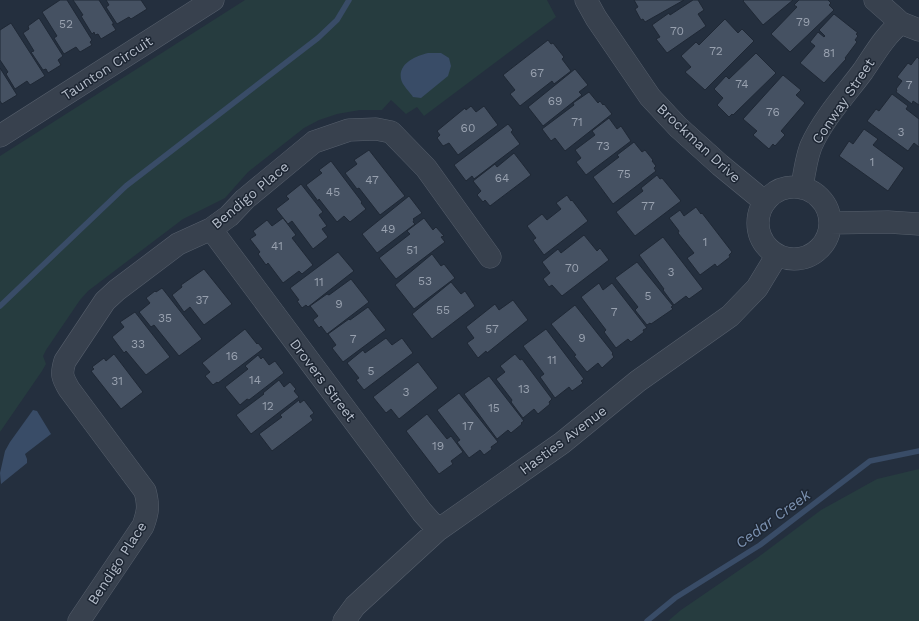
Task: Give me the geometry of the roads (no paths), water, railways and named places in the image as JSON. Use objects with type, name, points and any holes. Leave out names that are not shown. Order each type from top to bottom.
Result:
[{"type":"street","name":"Taunton Circuit","points":[[0,136],[213,0]]},
{"type":"street","name":"Brockman Drive","points":[[586,0],[596,18],[650,97],[683,132],[765,202]]},
{"type":"street","points":[[875,0],[910,27]]},
{"type":"street","name":"Conway Street","points":[[802,188],[809,154],[817,136],[829,116],[896,26],[910,27]]},
{"type":"street","name":"Bendigo Place","points":[[79,621],[143,526],[148,513],[149,503],[145,491],[63,379],[62,371],[65,361],[105,301],[117,290],[178,244],[211,229],[229,216],[245,199],[314,142],[349,130],[376,129],[391,132],[426,168],[490,257]]},
{"type":"street","points":[[791,188],[802,188],[813,193],[822,201],[828,211],[830,224],[828,236],[822,246],[812,254],[801,259],[788,259],[777,255],[767,247],[761,237],[758,225],[760,213],[765,202],[772,195],[781,190],[791,188]]},
{"type":"street","points":[[830,224],[888,222],[919,224]]},
{"type":"street","name":"Drovers Street","points":[[211,229],[417,506],[438,530]]},
{"type":"street","name":"Hasties Avenue","points":[[344,621],[355,606],[438,530],[562,443],[638,381],[730,316],[757,288],[777,255]]},
{"type":"water","points":[[428,53],[441,53],[449,58],[451,66],[448,76],[421,98],[413,97],[404,86],[401,79],[402,69],[413,58]]},
{"type":"water","points":[[33,410],[37,411],[51,434],[25,454],[27,463],[1,484],[0,473],[5,451]]},
{"type":"waterway","points":[[0,306],[126,186],[318,38],[337,20],[349,0]]},
{"type":"waterway","name":"Cedar Creek","points":[[647,621],[675,598],[760,545],[870,461],[919,451]]}]
